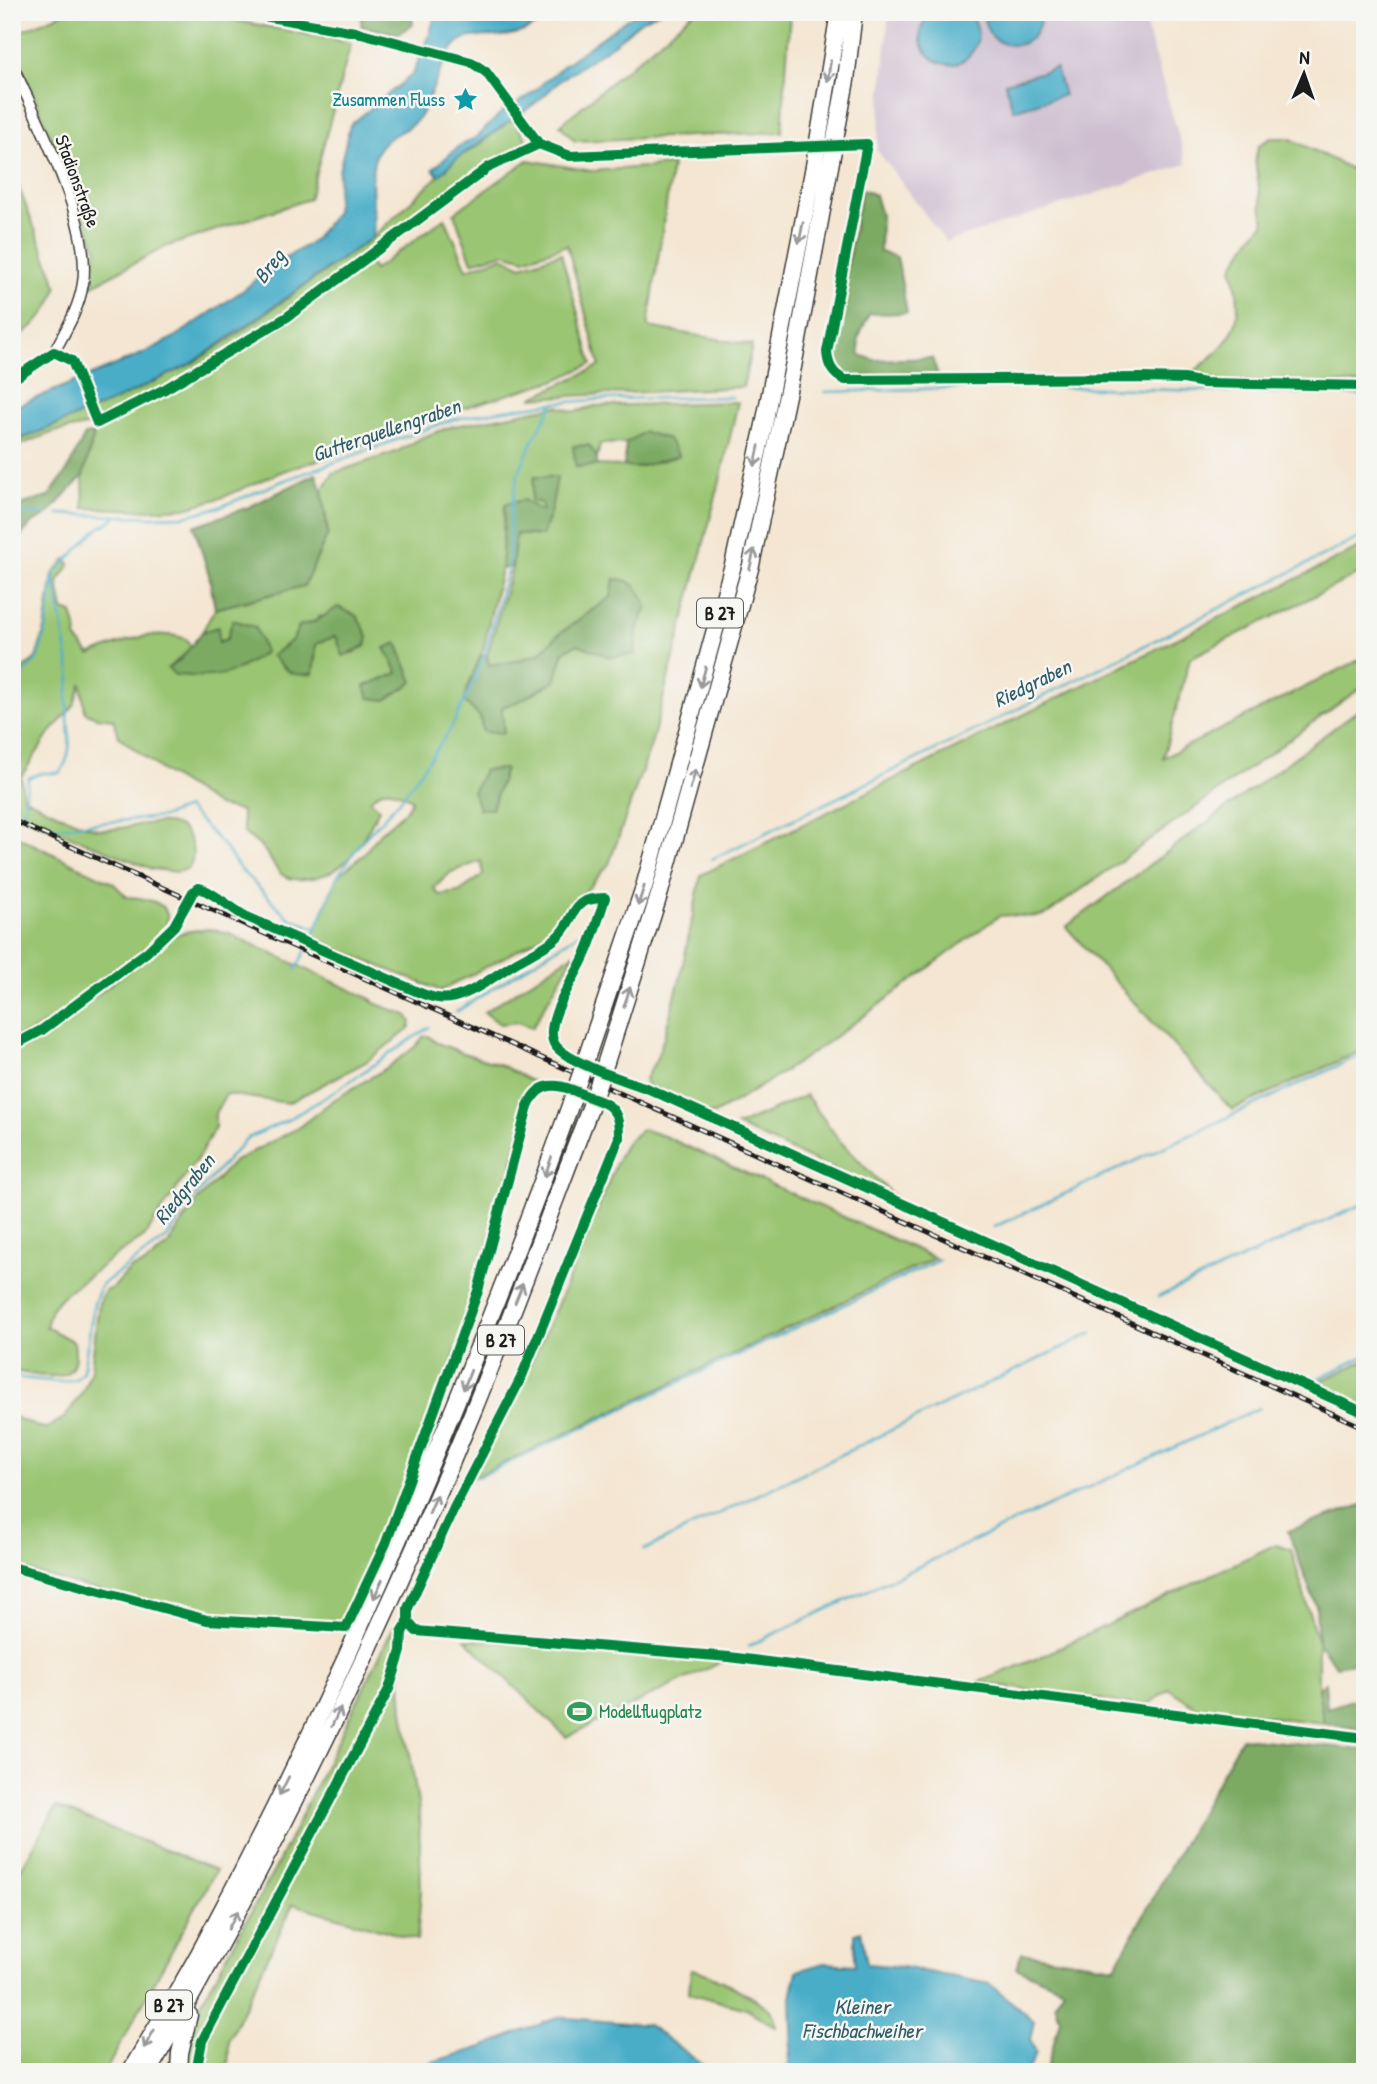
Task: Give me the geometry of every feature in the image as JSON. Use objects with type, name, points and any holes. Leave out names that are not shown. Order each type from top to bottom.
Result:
[{"type":"highway","name":"B 27","points":[[148,2072],[202,1980],[301,1791],[406,1566],[474,1409],[606,1062],[660,892],[751,565],[793,368],[828,130],[839,12]]},
{"type":"highway","name":"B 27","points":[[828,130],[846,80],[854,12]]},
{"type":"highway","name":"B 27","points":[[130,2072],[214,1925],[326,1703],[386,1571],[515,1258],[644,887],[734,561],[822,167]]},
{"type":"highway","points":[[179,2072],[184,2030],[201,1993],[202,1980]]},
{"type":"street","points":[[240,12],[360,33],[471,62],[486,72],[538,144]]},
{"type":"street","name":"Stadionstraße","points":[[12,64],[65,185],[82,242],[84,262],[79,299],[54,352]]},
{"type":"shaded area","points":[[889,12],[1142,12],[1187,164],[946,242],[877,150]]},
{"type":"green space","points":[[66,12],[192,12],[351,43],[309,199],[165,247],[91,286],[87,276],[97,250],[12,43],[12,35]]},
{"type":"green space","points":[[362,12],[412,12],[413,25],[397,34],[361,26]]},
{"type":"green space","points":[[694,12],[790,12],[782,132],[575,141],[560,125]]},
{"type":"green space","points":[[513,118],[525,137],[528,151],[489,167],[367,260],[374,270],[445,218],[467,269],[502,257],[522,266],[561,253],[592,364],[556,380],[453,411],[335,455],[283,471],[221,498],[185,508],[84,508],[83,476],[97,424],[54,432],[12,448],[12,443],[114,401],[191,364],[229,340],[373,237],[456,159],[478,146]]},
{"type":"green space","points":[[1271,138],[1289,138],[1357,172],[1364,166],[1365,151],[1365,384],[1242,382],[1195,377],[1196,370],[1221,348],[1235,326],[1238,301],[1232,268],[1251,238],[1264,224],[1255,159],[1259,145]]},
{"type":"green space","points":[[528,160],[592,171],[672,165],[648,327],[752,345],[743,387],[531,398],[600,366],[567,245],[525,259],[504,253],[472,262],[454,213]]},
{"type":"green space","points":[[12,170],[57,286],[51,303],[41,318],[12,340]]},
{"type":"green space","points":[[861,189],[875,195],[881,216],[880,252],[897,257],[907,313],[869,314],[858,339],[860,355],[874,360],[932,358],[938,375],[852,377],[839,373],[832,359]]},
{"type":"green space","points":[[738,402],[651,745],[609,864],[551,932],[441,991],[312,939],[337,877],[363,855],[380,833],[407,809],[412,799],[394,791],[381,791],[370,800],[379,809],[373,821],[359,845],[342,864],[319,876],[299,880],[289,878],[281,874],[264,850],[244,833],[241,811],[218,806],[164,772],[119,737],[113,719],[96,717],[85,712],[81,683],[74,705],[49,734],[21,777],[23,797],[98,829],[150,823],[175,825],[185,831],[191,843],[190,866],[177,872],[152,869],[12,812],[12,678],[36,658],[45,629],[53,574],[66,559],[70,564],[58,582],[63,610],[72,613],[77,630],[76,638],[90,655],[137,638],[174,636],[186,639],[192,648],[168,668],[240,668],[265,652],[255,627],[233,620],[227,639],[218,642],[218,627],[202,632],[215,609],[304,586],[328,534],[322,491],[333,473],[396,452],[423,437],[450,427],[557,406],[575,412],[595,406]],"holes":[[[644,432],[635,467],[576,467],[589,446],[597,458],[600,444],[626,443]],[[543,503],[542,536],[516,534],[512,567],[487,656],[489,665],[539,654],[559,634],[611,597],[615,579],[647,607],[637,630],[635,653],[610,657],[578,644],[564,651],[554,681],[519,701],[502,707],[484,732],[467,689],[483,649],[501,569],[505,504],[542,512]],[[320,616],[356,652],[343,655],[336,635],[316,644],[315,663],[272,656],[293,639],[299,626],[316,621]],[[481,861],[483,875],[459,892],[439,895],[434,888],[451,872]]]},
{"type":"green space","points":[[644,432],[668,439],[679,456],[635,468],[624,466],[626,443]]},
{"type":"green space","points":[[94,434],[83,476],[46,516],[31,524],[12,546],[12,507],[48,497],[67,471],[85,435]]},
{"type":"green space","points":[[589,445],[597,458],[597,465],[576,467],[573,446]]},
{"type":"green space","points":[[316,474],[322,491],[328,534],[304,586],[215,609],[209,575],[194,526],[249,507]]},
{"type":"green space","points":[[534,477],[557,477],[551,510],[542,536],[516,534],[512,567],[501,569],[505,504],[524,500],[542,512],[542,503],[531,501]]},
{"type":"green space","points":[[1365,545],[1365,571],[1190,658],[1163,758],[1365,657],[1365,685],[1047,914],[999,916],[787,1070],[712,1115],[647,1086],[645,1079],[656,1060],[680,979],[701,875]]},
{"type":"green space","points":[[614,579],[632,583],[642,595],[647,607],[637,629],[635,654],[610,657],[578,644],[564,651],[555,681],[519,701],[502,707],[504,733],[483,732],[480,717],[464,701],[481,655],[487,656],[489,665],[539,654],[559,634],[611,597]]},
{"type":"green space","points":[[338,607],[357,616],[368,636],[366,646],[343,656],[336,636],[316,644],[313,674],[299,675],[290,672],[272,656],[293,639],[299,626],[316,621]]},
{"type":"green space","points":[[233,620],[255,627],[265,652],[242,667],[213,676],[175,675],[168,668],[181,659],[202,632],[218,627],[219,642],[227,639]]},
{"type":"green space","points":[[397,643],[413,682],[386,700],[369,698],[365,686],[398,673],[385,648]]},
{"type":"green space","points":[[1365,705],[1365,1049],[1232,1110],[1066,927]]},
{"type":"green space","points":[[505,769],[492,809],[479,809],[473,792],[484,770]]},
{"type":"green space","points":[[12,834],[113,883],[127,897],[159,904],[167,915],[167,923],[164,933],[91,992],[52,1019],[12,1041]]},
{"type":"green space","points":[[208,929],[228,933],[373,1000],[376,1004],[407,1015],[411,1022],[409,1029],[366,1062],[288,1103],[226,1094],[215,1113],[215,1127],[201,1153],[144,1237],[61,1297],[51,1309],[46,1327],[74,1342],[75,1357],[72,1367],[58,1376],[12,1371],[12,1048],[45,1031],[77,1009],[166,939],[176,934]]},
{"type":"green space","points":[[575,953],[532,1028],[519,1022],[500,1024],[484,1012]]},
{"type":"green space","points":[[424,1036],[463,1053],[501,1065],[538,1085],[528,1106],[478,1291],[386,1543],[346,1628],[207,1620],[12,1567],[12,1416],[47,1428],[65,1417],[83,1391],[91,1370],[99,1303],[105,1291],[114,1287],[130,1269],[145,1264],[167,1246],[196,1202],[233,1162],[298,1128],[332,1101],[388,1067],[415,1047]]},
{"type":"green space","points":[[806,1095],[840,1141],[894,1197],[737,1126]]},
{"type":"green space","points":[[642,1129],[664,1136],[935,1258],[472,1478],[551,1320],[619,1156],[627,1142]]},
{"type":"green space","points":[[1365,1360],[1365,1411],[1310,1386]]},
{"type":"green space","points":[[1365,1504],[1365,1661],[1336,1666],[1318,1643],[1316,1606],[1288,1531]]},
{"type":"green space","points":[[1276,1544],[1291,1549],[1318,1643],[1318,1689],[1324,1723],[1199,1709],[1169,1689],[1150,1703],[1141,1705],[977,1683],[1038,1658]]},
{"type":"green space","points":[[393,1628],[400,1631],[398,1641],[403,1711],[419,1810],[421,1891],[417,1940],[293,1904],[229,2039],[228,2072],[163,2072],[275,1869]]},
{"type":"green space","name":"Modellflugplatz","points":[[465,1639],[725,1660],[566,1737]]},
{"type":"green space","points":[[1325,1683],[1327,1708],[1365,1696],[1365,1730],[1324,1723],[1318,1689]]},
{"type":"green space","points":[[1241,1738],[1365,1750],[1365,2072],[1046,2072],[1060,2020],[1055,2003],[1064,1989],[1016,1968],[1022,1953],[1115,1967]]},
{"type":"green space","points":[[56,1807],[216,1870],[105,2072],[12,2072],[12,1884]]},
{"type":"green space","points":[[691,1969],[720,1980],[765,2006],[771,2011],[776,2027],[746,2009],[689,1993]]},
{"type":"water","name":"Breg","points":[[436,12],[557,12],[525,31],[512,35],[466,38],[458,42],[445,61],[418,119],[386,141],[377,152],[372,182],[373,237],[191,364],[114,401],[12,443],[12,408],[142,354],[175,337],[245,289],[268,269],[313,241],[336,212],[339,171],[350,125],[413,74]]},
{"type":"water","points":[[637,12],[660,12],[642,20],[615,43],[562,79],[537,102],[456,159],[439,176],[433,169],[459,146],[477,137],[502,112],[526,98],[564,65]]},
{"type":"water","points":[[933,12],[963,12],[971,16],[977,26],[977,43],[962,61],[950,64],[939,62],[930,56],[923,46],[920,35],[923,23]]},
{"type":"water","points":[[984,12],[1040,12],[1039,26],[1033,36],[1024,43],[1002,43],[993,37],[986,27]]},
{"type":"water","points":[[1056,68],[1064,95],[1013,110],[1005,83]]},
{"type":"water","name":"Kleiner Fischbachweiher","points":[[861,1931],[867,1964],[902,1967],[990,1984],[1034,2021],[1030,2040],[1036,2052],[1028,2072],[788,2072],[792,2030],[791,1997],[797,1971],[824,1963],[855,1965],[855,1933]]},
{"type":"water","points":[[558,2017],[648,2025],[706,2067],[706,2072],[399,2072],[482,2047]]},
{"type":"waterway","name":"Gutterquellengraben","points":[[825,392],[1017,386],[1365,395]]},
{"type":"waterway","name":"Gutterquellengraben","points":[[58,514],[185,516],[220,507],[280,482],[451,420],[497,411],[607,399],[732,397]]},
{"type":"waterway","points":[[296,969],[312,939],[337,877],[362,841],[402,798],[450,730],[475,679],[484,656],[509,564],[511,510],[518,474],[553,404]]},
{"type":"waterway","points":[[12,528],[20,514],[47,514]]},
{"type":"waterway","points":[[12,686],[37,659],[46,630],[54,574],[94,532],[117,516]]},
{"type":"waterway","name":"Riedgraben","points":[[712,859],[1365,535]]},
{"type":"waterway","points":[[24,812],[28,778],[42,773],[59,773],[68,757],[67,700],[70,672],[54,574]]},
{"type":"waterway","points":[[43,822],[55,827],[162,817],[187,808],[222,844],[240,869],[289,918],[315,928]]},
{"type":"waterway","name":"Riedgraben","points":[[456,1012],[589,927]]},
{"type":"waterway","name":"Riedgraben","points":[[12,1377],[59,1382],[76,1379],[83,1371],[94,1304],[101,1285],[167,1238],[189,1203],[246,1139],[289,1119],[331,1094],[429,1027]]},
{"type":"waterway","points":[[994,1227],[1365,1053]]},
{"type":"waterway","points":[[1158,1297],[1365,1203]]},
{"type":"waterway","points":[[478,1477],[939,1260]]},
{"type":"waterway","points":[[644,1550],[1092,1333]]},
{"type":"waterway","points":[[1313,1381],[1365,1356]]},
{"type":"waterway","points":[[748,1646],[1259,1408]]},
{"type":"railway","points":[[12,820],[1365,1428]]},
{"type":"cycle path","points":[[240,12],[361,33],[471,62],[486,72],[539,144],[570,156],[867,144],[827,352],[832,369],[845,380],[1143,378],[1184,379],[1204,383],[1365,386]]},
{"type":"cycle path","points":[[12,380],[54,352],[72,361],[97,423],[165,389],[287,317],[489,167],[539,144]]},
{"type":"cycle path","points":[[12,1046],[42,1030],[147,952],[174,926],[198,888],[214,895],[245,916],[418,992],[445,999],[471,991],[546,945],[562,931],[578,906],[593,899],[605,898],[588,948],[556,1013],[552,1036],[555,1045],[562,1052],[585,1065],[649,1089],[1365,1413]]},
{"type":"cycle path","points":[[12,1567],[207,1620],[346,1628],[386,1543],[478,1291],[528,1106],[540,1090],[554,1086],[563,1087],[608,1105],[617,1117],[619,1138],[521,1378],[454,1508],[408,1608],[408,1622],[416,1631],[729,1657],[1365,1738]]},
{"type":"cycle path","points":[[196,2072],[202,2041],[389,1689],[401,1651],[402,1632],[408,1622]]},
{"type":"place","name":"Zusammen Fluss","points":[[465,99]]},
{"type":"place","name":"Modellflugplatz","points":[[579,1711]]}]
